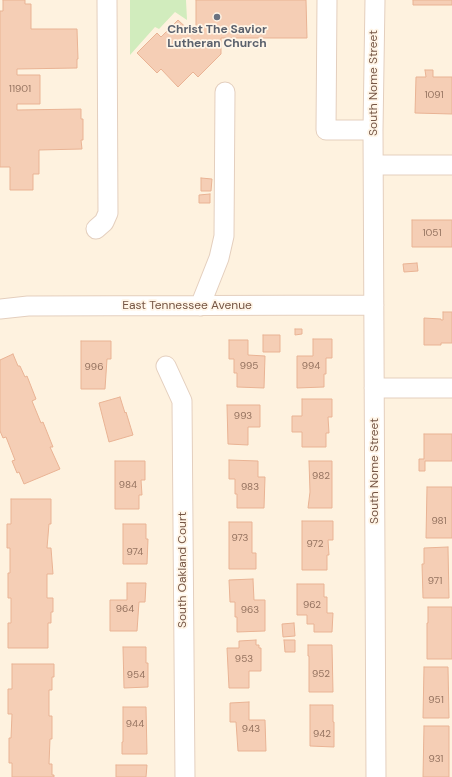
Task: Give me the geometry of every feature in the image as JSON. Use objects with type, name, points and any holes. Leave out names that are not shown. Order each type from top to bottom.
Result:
[{"type":"street","points":[[96,229],[104,222],[108,213],[107,0]]},
{"type":"street","points":[[328,0],[326,130],[373,130]]},
{"type":"street","name":"South Nome Street","points":[[374,0],[373,130],[376,777]]},
{"type":"street","points":[[200,306],[219,258],[224,236],[225,92]]},
{"type":"street","points":[[374,166],[452,165]]},
{"type":"street","name":"East Tennessee Avenue","points":[[0,310],[28,306],[374,305]]},
{"type":"street","name":"South Oakland Court","points":[[166,366],[182,401],[185,777]]},
{"type":"street","points":[[374,388],[452,388]]},
{"type":"green space","points":[[130,0],[186,0],[187,20],[175,12],[159,29],[155,27],[130,55]]},
{"type":"building","points":[[3,0],[25,0],[25,4],[31,4],[31,29],[77,29],[77,68],[17,69],[17,75],[40,75],[40,104],[17,104],[17,110],[81,109],[81,119],[83,119],[83,140],[81,140],[82,149],[39,150],[39,174],[33,174],[33,190],[10,190],[10,167],[0,167],[0,11],[3,11]]},
{"type":"building","points":[[196,0],[306,0],[307,38],[221,38],[221,54],[198,77],[193,72],[178,87],[161,69],[157,73],[137,53],[157,33],[161,37],[178,20],[193,34],[196,31]]},
{"type":"building","points":[[413,0],[452,0],[452,5],[413,5]]},
{"type":"building","points":[[425,70],[433,70],[433,77],[452,77],[452,114],[415,113],[416,77],[426,77]]},
{"type":"building","points":[[201,178],[212,179],[211,191],[201,191]]},
{"type":"building","points":[[210,194],[210,203],[199,203],[199,195]]},
{"type":"building","points":[[412,220],[452,220],[452,247],[412,247]]},
{"type":"building","points":[[417,263],[418,271],[404,272],[403,264]]},
{"type":"building","points":[[443,312],[452,312],[452,343],[441,343],[441,345],[424,345],[424,318],[443,320]]},
{"type":"building","points":[[295,329],[302,329],[302,334],[295,335]]},
{"type":"building","points":[[263,335],[280,335],[280,352],[263,352]]},
{"type":"building","points":[[313,339],[332,339],[332,358],[326,358],[324,387],[297,388],[297,356],[313,356]]},
{"type":"building","points":[[229,340],[248,340],[248,355],[265,356],[264,388],[237,387],[237,373],[234,373],[234,359],[229,359]]},
{"type":"building","points":[[81,341],[111,341],[111,359],[107,359],[105,389],[81,389]]},
{"type":"building","points":[[13,354],[25,377],[27,376],[36,399],[32,401],[41,423],[43,422],[53,447],[50,447],[60,469],[24,484],[12,461],[15,460],[6,437],[3,438],[0,431],[0,360]]},
{"type":"building","points":[[120,397],[133,435],[109,442],[99,403]]},
{"type":"building","points":[[302,399],[332,399],[332,417],[328,417],[329,433],[326,433],[326,447],[302,447],[302,432],[292,432],[292,416],[302,416]]},
{"type":"building","points":[[227,405],[260,405],[260,427],[248,427],[248,445],[228,444]]},
{"type":"building","points":[[424,434],[452,434],[452,461],[425,461],[425,471],[419,471],[419,459],[424,459]]},
{"type":"building","points":[[229,460],[258,461],[258,477],[265,477],[264,508],[237,508],[235,479],[229,479]]},
{"type":"building","points":[[115,461],[145,461],[145,480],[141,480],[142,495],[139,495],[139,509],[115,509]]},
{"type":"building","points":[[309,461],[332,461],[332,508],[308,508],[310,492]]},
{"type":"building","points":[[427,487],[452,487],[452,538],[426,538]]},
{"type":"building","points":[[11,499],[51,499],[51,524],[49,524],[47,548],[51,548],[53,574],[47,574],[47,598],[53,598],[53,612],[51,612],[51,623],[48,623],[48,648],[8,648],[8,623],[11,623],[11,598],[8,598],[10,548],[7,548],[7,524],[11,524]]},
{"type":"building","points":[[302,521],[333,521],[333,540],[328,540],[329,555],[327,555],[327,570],[302,570]]},
{"type":"building","points":[[229,522],[252,522],[252,553],[256,553],[256,569],[229,569]]},
{"type":"building","points":[[123,524],[146,524],[146,539],[148,539],[147,564],[123,564]]},
{"type":"building","points":[[448,547],[449,598],[423,598],[422,564],[424,564],[424,548]]},
{"type":"building","points":[[253,579],[254,600],[265,600],[265,631],[237,632],[235,602],[230,602],[229,580]]},
{"type":"building","points":[[127,583],[146,583],[145,602],[139,602],[137,631],[110,631],[110,600],[127,600]]},
{"type":"building","points":[[297,584],[324,584],[324,597],[327,597],[327,613],[333,613],[332,632],[314,632],[314,624],[307,624],[307,615],[297,615]]},
{"type":"building","points":[[428,607],[452,607],[452,659],[427,659]]},
{"type":"building","points":[[294,623],[295,636],[283,637],[282,624]]},
{"type":"building","points":[[256,640],[256,645],[259,645],[259,648],[261,648],[261,671],[249,671],[249,688],[229,688],[227,648],[239,648],[239,641]]},
{"type":"building","points":[[284,640],[295,640],[295,652],[285,652]]},
{"type":"building","points":[[308,645],[332,645],[333,692],[309,692]]},
{"type":"building","points":[[123,647],[146,647],[148,687],[124,688]]},
{"type":"building","points":[[12,664],[54,664],[52,690],[49,690],[49,716],[52,716],[52,739],[50,739],[49,764],[52,764],[52,775],[54,775],[54,777],[12,777],[12,763],[9,763],[9,738],[11,738],[12,714],[8,714],[8,689],[12,689]]},
{"type":"building","points":[[424,667],[448,667],[449,718],[423,718]]},
{"type":"building","points":[[249,702],[249,720],[265,720],[266,751],[238,751],[236,722],[230,722],[230,703]]},
{"type":"building","points":[[310,705],[333,705],[334,747],[310,746]]},
{"type":"building","points":[[123,707],[146,707],[147,754],[122,754]]},
{"type":"building","points":[[424,726],[449,726],[449,777],[423,777]]},
{"type":"building","points":[[116,765],[147,765],[146,777],[116,777]]},
{"type":"place","name":"Christ The Savior Lutheran Church","points":[[217,17]]}]
